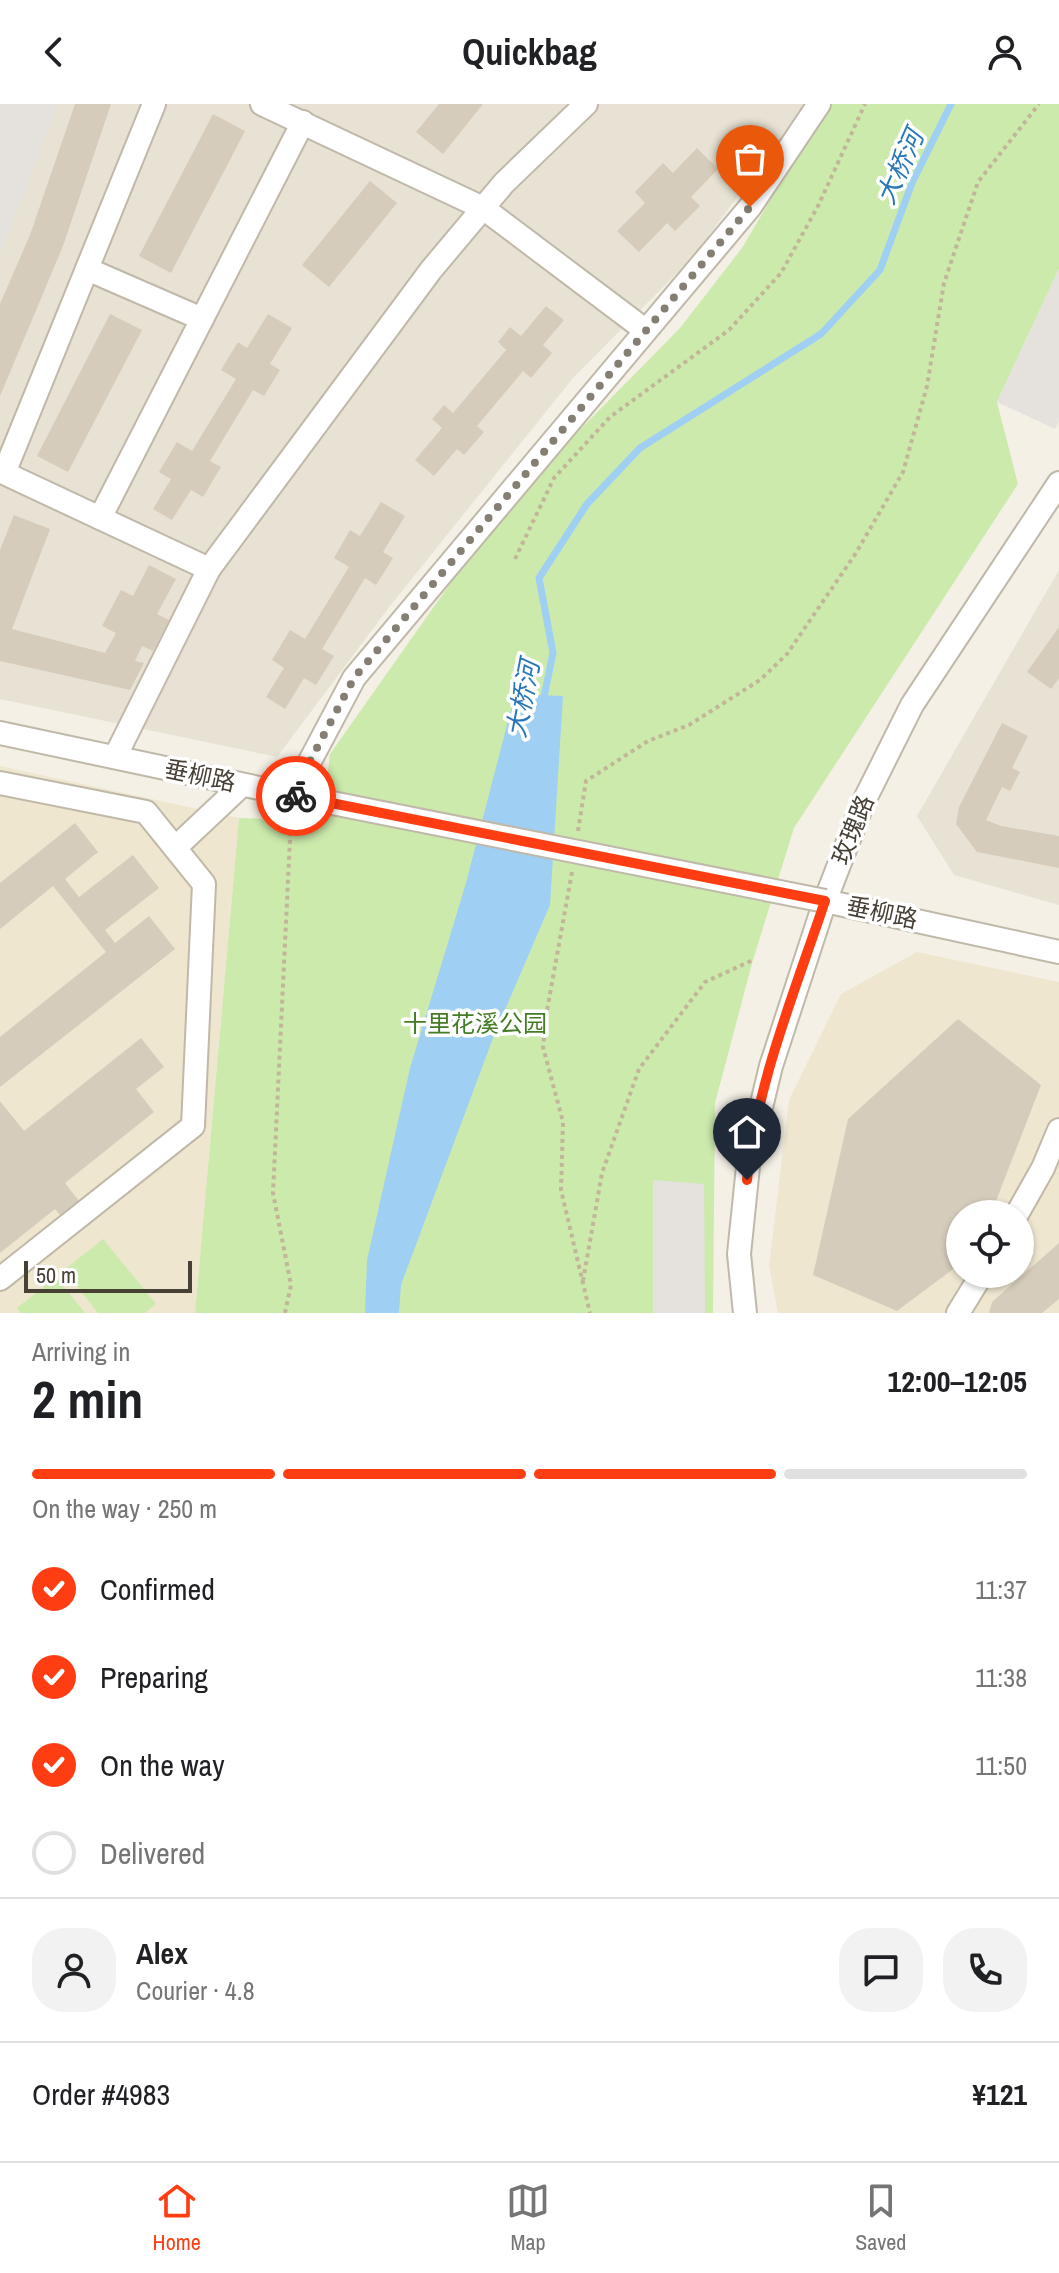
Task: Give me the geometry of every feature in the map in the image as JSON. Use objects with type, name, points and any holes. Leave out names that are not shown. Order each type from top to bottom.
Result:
[{"type":"street","points":[[154,104],[4,473],[209,569]]},
{"type":"street","points":[[262,104],[483,208],[645,330]]},
{"type":"street","points":[[115,757],[209,569],[431,270],[504,183],[586,104]]},
{"type":"street","points":[[292,795],[354,678],[750,207],[819,104]]},
{"type":"street","points":[[100,518],[303,122]]},
{"type":"street","points":[[87,269],[202,319]]},
{"type":"street","name":"玫瑰路","points":[[745,1313],[739,1254],[749,1157],[771,1066],[825,901],[863,803],[912,705],[1059,483]]},
{"type":"street","name":"垂柳路","points":[[0,733],[242,785],[825,901],[1059,952]]},
{"type":"street","points":[[0,783],[146,812],[204,884],[193,1126],[0,1279]]},
{"type":"street","points":[[175,848],[242,785]]},
{"type":"street","points":[[1025,1200],[1059,1130]]},
{"type":"street","points":[[958,1313],[973,1288]]},
{"type":"path","points":[[515,559],[554,478],[610,417],[729,330],[781,273],[818,206],[865,104]]},
{"type":"path","points":[[577,840],[586,781],[648,741],[689,725],[760,680],[787,654],[856,553],[903,472],[927,386],[944,283],[978,182],[1039,104]]},
{"type":"path","points":[[285,1313],[291,1285],[273,1193],[292,795]]},
{"type":"path","points":[[572,870],[543,1047],[563,1122],[561,1190],[590,1313]]},
{"type":"path","points":[[583,1284],[602,1173],[639,1069],[705,982],[753,960]]},
{"type":"shaded area","points":[[0,104],[807,104],[691,259],[573,378],[390,606],[277,757],[0,699]]},
{"type":"shaded area","points":[[0,104],[58,104],[0,254]]},
{"type":"shaded area","points":[[1059,269],[1059,421],[1055,429],[997,402]]},
{"type":"shaded area","points":[[1059,570],[1059,905],[954,875],[917,816]]},
{"type":"shaded area","points":[[0,766],[239,818],[195,1313],[0,1313]]},
{"type":"shaded area","points":[[917,952],[1059,982],[1059,1313],[778,1313],[769,1266],[789,1100],[841,994]]},
{"type":"shaded area","points":[[653,1180],[704,1184],[705,1313],[653,1313]]},
{"type":"green space","name":"十里花溪公园","points":[[831,104],[1059,104],[1059,269],[997,402],[1018,484],[794,828],[753,960],[715,1103],[713,1313],[195,1313],[239,818],[322,821],[330,754],[459,571],[555,455],[680,328],[742,248],[805,141]]},
{"type":"green space","points":[[103,1239],[156,1304],[145,1313],[98,1313],[64,1270]]},
{"type":"green space","points":[[56,1277],[85,1313],[20,1313],[17,1308]]},
{"type":"water","points":[[515,694],[563,696],[550,905],[493,1038],[401,1285],[399,1313],[365,1313],[367,1260],[410,1068],[466,883]]},
{"type":"building","points":[[75,104],[111,104],[63,246],[0,396],[0,304],[30,235]]},
{"type":"building","points":[[439,104],[483,104],[443,154],[416,132]]},
{"type":"building","points":[[213,114],[245,131],[171,273],[139,256]]},
{"type":"building","points":[[697,148],[718,169],[691,197],[700,206],[675,231],[667,223],[639,252],[617,231],[645,203],[635,192],[663,163],[673,173]]},
{"type":"building","points":[[370,181],[397,203],[329,287],[302,265]]},
{"type":"building","points":[[546,306],[564,320],[543,345],[552,353],[531,378],[523,371],[477,426],[484,432],[464,455],[457,449],[434,476],[415,460],[442,428],[432,419],[444,405],[453,413],[506,350],[498,342],[510,327],[521,336]]},
{"type":"building","points":[[110,314],[142,330],[68,472],[37,456]]},
{"type":"building","points":[[268,314],[292,328],[270,364],[280,370],[264,396],[253,390],[210,461],[221,467],[203,497],[191,490],[172,520],[153,509],[171,479],[159,472],[177,442],[192,451],[236,379],[221,370],[238,342],[247,348]]},
{"type":"building","points":[[381,502],[405,516],[383,552],[393,558],[376,585],[365,578],[322,649],[334,656],[316,685],[304,678],[285,709],[266,697],[284,668],[272,660],[290,630],[305,639],[349,567],[334,558],[350,530],[360,536]]},
{"type":"building","points":[[14,515],[50,529],[12,629],[105,653],[116,633],[102,626],[121,590],[133,596],[149,565],[176,579],[157,614],[169,620],[153,651],[142,646],[135,661],[144,663],[130,690],[0,661],[0,550]]},
{"type":"building","points":[[1059,627],[1059,678],[1051,689],[1027,672]]},
{"type":"building","points":[[1002,723],[1028,736],[1012,768],[1020,772],[1010,791],[1002,787],[986,820],[1001,826],[1059,836],[1059,868],[977,852],[956,824],[959,807]]},
{"type":"building","points":[[75,823],[98,852],[65,879],[79,897],[133,855],[159,888],[105,930],[115,943],[149,916],[175,949],[0,1087],[0,1037],[106,952],[53,886],[0,929],[0,883]]},
{"type":"building","points":[[958,1019],[1041,1085],[996,1200],[946,1200],[946,1274],[897,1311],[813,1275],[848,1119]]},
{"type":"building","points":[[141,1038],[164,1067],[136,1089],[154,1112],[65,1183],[86,1210],[68,1224],[55,1209],[0,1253],[0,1101],[24,1131]]},
{"type":"building","points":[[1059,1243],[1059,1299],[1042,1313],[989,1313],[992,1302],[1008,1288],[1034,1288],[1034,1265]]},
{"type":"waterway","name":"大桥河","points":[[543,702],[553,653],[539,578],[587,504],[640,448],[821,334],[880,270],[912,183],[951,104]]},
{"type":"way so far","points":[[296,796],[292,795],[354,678],[750,207]]},
{"type":"route","points":[[296,796],[825,901],[771,1066],[749,1157],[747,1180]]}]
